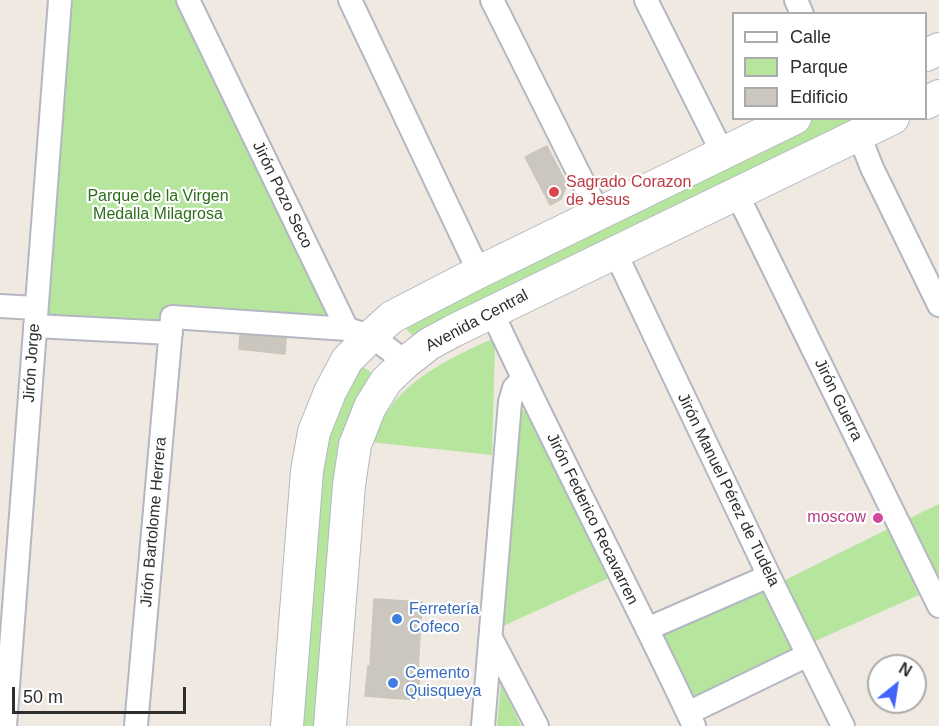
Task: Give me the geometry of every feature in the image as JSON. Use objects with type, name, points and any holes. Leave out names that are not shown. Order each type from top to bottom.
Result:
[{"type":"main road","points":[[287,726],[307,471],[314,432],[330,392],[359,332],[791,120]]},
{"type":"main road","name":"Avenida Central","points":[[330,726],[349,485],[355,445],[370,407],[386,381],[429,344],[889,120]]},
{"type":"street","name":"Jirón Jorge","points":[[5,726],[60,0]]},
{"type":"street","name":"Jirón Pozo Seco","points":[[188,0],[359,332],[406,362]]},
{"type":"street","points":[[350,0],[479,272]]},
{"type":"street","points":[[492,0],[599,213]]},
{"type":"street","points":[[646,0],[723,154]]},
{"type":"street","points":[[859,135],[872,168],[939,305]]},
{"type":"street","name":"Jirón Guerra","points":[[737,194],[939,606]]},
{"type":"street","name":"Jirón Manuel Pérez de Tudela","points":[[615,252],[843,726]]},
{"type":"street","points":[[0,306],[35,317],[359,332]]},
{"type":"street","name":"Jirón Federico Recavarren","points":[[492,312],[691,719]]},
{"type":"street","name":"Jirón Bartolome Herrera","points":[[136,726],[172,325]]},
{"type":"street","points":[[483,726],[510,402],[514,388],[523,379]]},
{"type":"street","points":[[647,629],[769,576]]},
{"type":"street","points":[[491,638],[537,726]]},
{"type":"street","points":[[691,719],[808,655]]},
{"type":"green space","name":"Parque de la Virgen Medalla Milagrosa","points":[[66,0],[181,0],[330,321],[167,326],[41,317]]},
{"type":"green space","points":[[811,120],[860,120],[415,338],[406,329],[411,319]]},
{"type":"green space","points":[[490,340],[495,343],[492,455],[370,442],[389,409],[409,387],[448,360]]},
{"type":"green space","points":[[356,363],[379,377],[320,726],[296,726],[315,458]]},
{"type":"green space","points":[[520,410],[527,410],[609,578],[503,626],[515,418]]},
{"type":"green space","points":[[939,504],[939,578],[910,518]]},
{"type":"green space","points":[[888,529],[919,595],[813,642],[781,582]]},
{"type":"green space","points":[[765,587],[799,654],[695,704],[662,635]]},
{"type":"green space","points":[[501,682],[521,726],[497,726]]},
{"type":"building","points":[[547,146],[567,185],[561,199],[550,205],[525,157]]},
{"type":"building","points":[[240,335],[286,338],[285,354],[239,349]]},
{"type":"building","points":[[374,599],[422,602],[418,700],[365,696],[368,666],[370,666]]},
{"type":"place","name":"Sagrado Corazon de Jesus","points":[[554,192]]},
{"type":"place","name":"moscow","points":[[878,518]]},
{"type":"place","name":"Ferretería Cofeco","points":[[397,619]]},
{"type":"place","name":"Cemento Quisqueya","points":[[393,683]]}]
